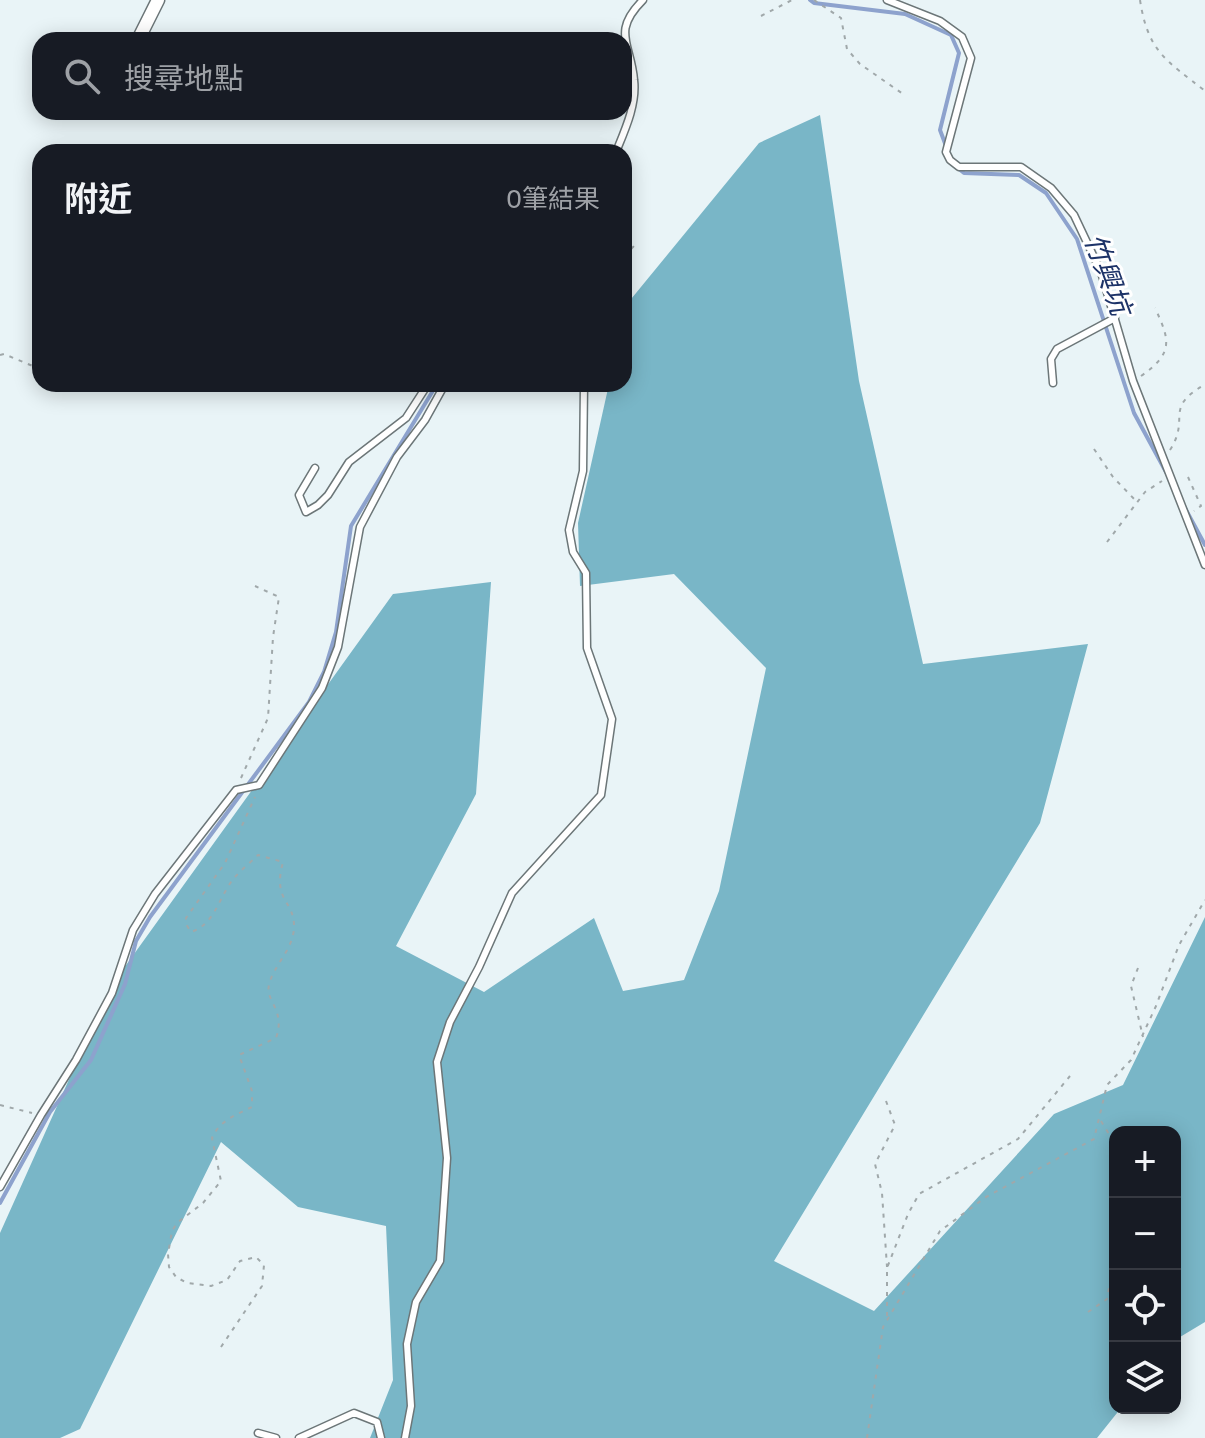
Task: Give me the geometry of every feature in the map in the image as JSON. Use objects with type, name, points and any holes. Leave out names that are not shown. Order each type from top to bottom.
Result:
[{"type":"street","points":[[142,32],[158,0]]},
{"type":"lane","points":[[625,32],[626,20],[643,0]]},
{"type":"lane","points":[[887,0],[940,21],[962,37],[971,58],[946,152],[948,158],[959,167],[1021,167],[1051,188],[1074,215],[1101,272],[1133,381],[1205,565]]},
{"type":"lane","points":[[632,68],[635,81],[632,102]]},
{"type":"lane","points":[[620,144],[629,120]]},
{"type":"lane","points":[[1053,383],[1051,359],[1057,349],[1115,318]]},
{"type":"lane","points":[[315,468],[299,495],[306,512],[328,495],[349,462],[406,418],[423,392]]},
{"type":"lane","points":[[0,1187],[112,993],[133,930],[155,894],[236,790],[259,785],[322,688],[338,647],[360,527],[397,457],[425,420],[441,392]]},
{"type":"lane","points":[[405,1438],[411,1406],[407,1344],[416,1302],[440,1261],[447,1158],[437,1062],[450,1022],[512,893],[601,795],[612,719],[587,648],[586,573],[573,552],[569,530],[583,471],[584,392]]},
{"type":"lane","points":[[299,1438],[354,1413],[377,1422],[381,1438]]},
{"type":"lane","points":[[258,1433],[276,1438]]},
{"type":"path","points":[[761,16],[792,0]]},
{"type":"path","points":[[814,0],[841,18],[847,49],[860,64],[903,94]]},
{"type":"path","points":[[1140,0],[1145,27],[1156,50],[1205,91]]},
{"type":"path","points":[[632,248],[635,245]]},
{"type":"path","points":[[1133,381],[1147,371],[1165,350],[1168,336],[1155,308]]},
{"type":"path","points":[[0,355],[32,366]]},
{"type":"path","points":[[1165,457],[1179,436],[1180,403],[1204,385]]},
{"type":"path","points":[[1094,449],[1113,477],[1137,501]]},
{"type":"path","points":[[1107,542],[1145,492],[1170,476]]},
{"type":"path","points":[[1186,516],[1201,506],[1188,477]]},
{"type":"path","points":[[236,790],[268,718],[273,637],[279,610],[279,597],[255,586]]},
{"type":"path","points":[[221,1347],[262,1286],[264,1265],[256,1257],[240,1261],[227,1280],[211,1286],[187,1283],[176,1277],[169,1267],[169,1242],[177,1223],[203,1203],[221,1181],[212,1138],[214,1132],[229,1118],[252,1107],[252,1091],[239,1055],[276,1038],[278,1034],[279,1012],[268,993],[269,982],[284,959],[294,930],[292,914],[281,898],[278,884],[283,862],[258,855],[233,879],[211,918],[191,932],[186,918],[225,863],[259,785]]},
{"type":"path","points":[[867,1438],[883,1327],[940,1231],[986,1197],[1094,1139],[1107,1085],[1131,1060],[1143,1038],[1179,945],[1205,900]]},
{"type":"path","points":[[1138,968],[1131,986],[1143,1038]]},
{"type":"path","points":[[887,1268],[919,1194],[1018,1139],[1070,1076]]},
{"type":"path","points":[[886,1101],[895,1125],[875,1164],[882,1193],[887,1317]]},
{"type":"path","points":[[0,1105],[41,1115]]},
{"type":"path","points":[[1100,1120],[1109,1134]]},
{"type":"path","points":[[1088,1312],[1107,1299],[1112,1270]]},
{"type":"shaded area","points":[[820,115],[859,381],[923,664],[1088,644],[1040,823],[774,1261],[874,1311],[1054,1114],[1123,1085],[1205,917],[1205,1322],[1181,1336],[1181,1126],[1109,1126],[1109,1414],[1116,1414],[1097,1438],[370,1438],[393,1380],[386,1226],[298,1207],[221,1142],[80,1429],[60,1438],[0,1438],[0,1233],[111,986],[393,594],[491,582],[476,794],[396,946],[484,992],[594,918],[623,991],[684,980],[719,891],[766,668],[674,574],[580,586],[578,523],[607,392],[632,392],[632,298],[759,143]]},
{"type":"waterway","name":"竹興坑","points":[[810,0],[905,14],[951,35],[959,53],[940,130],[946,146]]},
{"type":"waterway","name":"竹興坑","points":[[954,165],[964,173],[1019,175],[1046,193],[1077,239],[1134,413],[1166,472]]},
{"type":"waterway","points":[[0,1203],[50,1112],[91,1060],[125,984],[136,941],[150,917],[309,702],[324,672],[336,632],[351,526],[432,392]]},
{"type":"waterway","name":"竹興坑","points":[[1185,508],[1205,545]]}]
